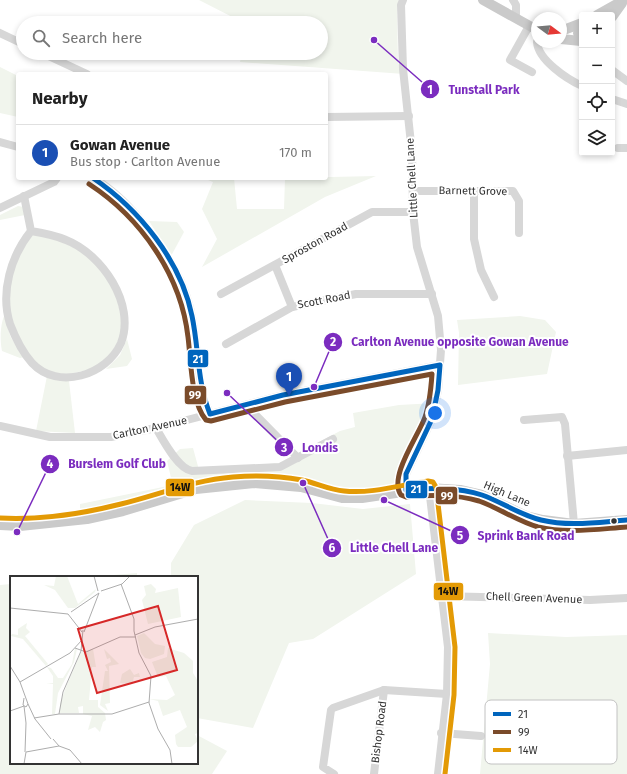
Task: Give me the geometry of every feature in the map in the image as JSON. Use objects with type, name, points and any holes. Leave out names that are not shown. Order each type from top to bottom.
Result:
[{"type":"main road","points":[[483,0],[531,27]]},
{"type":"main road","points":[[602,12],[624,0]]},
{"type":"main road","points":[[615,13],[624,0]]},
{"type":"main road","points":[[567,29],[579,24]]},
{"type":"main road","points":[[567,40],[579,42]]},
{"type":"main road","name":"High Lane","points":[[0,525],[20,526],[87,519],[123,511],[196,488],[227,484],[278,484],[301,487],[342,498],[362,498],[406,490],[429,488],[472,492],[495,500],[526,516],[544,520],[574,524],[627,520]]},
{"type":"street","name":"Little Chell Lane","points":[[402,0],[403,69],[409,116],[413,212],[417,247],[439,320],[440,364],[438,390],[432,419],[406,474],[406,490]]},
{"type":"street","points":[[513,0],[516,5],[516,18]]},
{"type":"street","points":[[0,33],[16,41]]},
{"type":"street","points":[[531,33],[510,60],[532,72]]},
{"type":"street","points":[[537,48],[554,68],[579,84]]},
{"type":"street","points":[[57,60],[83,72]]},
{"type":"street","points":[[615,72],[627,81]]},
{"type":"street","points":[[615,99],[627,104]]},
{"type":"street","points":[[328,117],[409,116]]},
{"type":"street","points":[[0,142],[16,147]]},
{"type":"street","points":[[618,148],[627,148]]},
{"type":"street","points":[[0,208],[56,180]]},
{"type":"street","points":[[96,180],[113,192],[135,213],[160,246],[177,276],[189,304],[202,392],[210,414]]},
{"type":"street","name":"Barnett Grove","points":[[413,191],[512,191],[519,201],[519,233]]},
{"type":"street","points":[[474,191],[474,239],[481,270],[494,297]]},
{"type":"street","points":[[24,196],[31,231]]},
{"type":"street","name":"Sproston Road","points":[[221,294],[372,212],[413,212]]},
{"type":"street","points":[[31,231],[66,240],[89,255],[106,273],[119,296],[125,323],[120,344],[110,359],[92,372],[69,378],[48,373],[38,368],[32,363],[9,322],[7,301],[8,273],[23,240],[31,231]]},
{"type":"street","points":[[275,265],[292,306]]},
{"type":"street","name":"Scott Road","points":[[226,344],[292,306],[356,294],[432,294]]},
{"type":"street","name":"Carlton Avenue","points":[[0,426],[50,437],[111,437],[156,428],[284,395],[440,364]]},
{"type":"street","points":[[246,405],[298,458]]},
{"type":"street","points":[[524,420],[562,417],[565,424],[574,524]]},
{"type":"street","points":[[156,428],[179,463],[187,470],[192,471],[280,467],[333,439]]},
{"type":"street","points":[[567,456],[627,450]]},
{"type":"street","points":[[429,488],[448,647],[447,694],[438,774]]},
{"type":"street","name":"Chell Green Avenue","points":[[441,596],[590,600],[627,598]]},
{"type":"street","points":[[334,774],[323,767],[331,710],[384,690],[447,694]]},
{"type":"street","name":"Bishop Road","points":[[374,774],[384,690]]},
{"type":"street","points":[[442,733],[481,736]]},
{"type":"shaded area","points":[[199,0],[399,0],[397,6],[398,64],[403,66],[404,74],[240,62],[240,60],[328,60],[328,16],[230,16]]},
{"type":"shaded area","points":[[0,67],[16,75],[16,117],[0,113]]},
{"type":"shaded area","points":[[376,176],[325,197],[202,267],[217,239],[202,209],[213,182],[208,180],[234,180],[237,209],[284,209],[285,180],[328,180],[328,177]]},
{"type":"shaded area","points":[[18,206],[24,207],[25,215],[0,220],[0,215]]},
{"type":"shaded area","points":[[149,221],[177,222],[184,232],[171,256]]},
{"type":"shaded area","points":[[31,231],[44,233],[89,255],[115,287],[124,333],[102,367],[59,376],[32,363],[9,320],[6,284]]},
{"type":"shaded area","points":[[4,316],[11,338],[24,357],[20,358],[2,351],[1,334]]},
{"type":"shaded area","points":[[520,316],[545,320],[556,332],[547,374],[458,385],[459,333],[457,320]]},
{"type":"shaded area","points":[[127,339],[132,359],[127,366],[106,369],[120,355]]},
{"type":"shaded area","points":[[47,376],[69,381],[75,433],[36,431]]},
{"type":"shaded area","points":[[435,403],[410,465],[406,490],[362,498],[242,483],[123,511],[80,513],[80,504],[163,487],[172,482],[167,461],[180,449],[193,448],[199,470],[279,463],[340,431],[355,427],[353,413],[399,405]]},
{"type":"shaded area","points":[[245,500],[312,503],[363,509],[410,504],[416,574],[313,639],[289,643],[253,728],[198,718],[198,576],[171,576],[171,563],[194,525]]},
{"type":"shaded area","points":[[137,573],[137,576],[102,576]]},
{"type":"shaded area","points":[[10,584],[10,764],[198,764],[198,736],[227,751],[212,774],[0,774],[0,585]]},
{"type":"shaded area","points":[[488,633],[566,637],[627,635],[627,774],[480,774],[485,719],[485,764],[617,764],[617,700],[487,700],[490,664]]},
{"type":"transit line","name":"21","points":[[96,180],[126,205],[142,221],[168,256],[178,276],[192,316],[200,378],[210,414],[283,395],[440,365],[438,390],[432,419],[406,474],[406,490],[444,489],[473,492],[533,518],[552,522],[584,523],[627,520]]},
{"type":"transit line","name":"99","points":[[89,184],[108,198],[141,231],[167,270],[177,292],[184,314],[197,403],[206,420],[211,421],[285,402],[432,374],[427,412],[401,467],[398,478],[398,487],[401,495],[406,497],[461,497],[479,501],[515,518],[538,527],[549,529],[582,530],[627,527]]},
{"type":"transit line","name":"14W","points":[[0,518],[61,516],[91,511],[190,484],[233,477],[259,476],[302,480],[328,488],[354,492],[428,481],[433,482],[436,487],[455,647],[454,695],[445,774]]},
{"type":"place","name":"Tunstall Park","points":[[374,40]]},
{"type":"place","name":"Carlton Avenue opposite Gowan Avenue","points":[[314,387]]},
{"type":"place","name":"Londis","points":[[227,393]]},
{"type":"place","name":"Gowan Avenue","points":[[289,396]]},
{"type":"place","name":"Little Chell Lane","points":[[303,483]]},
{"type":"place","name":"Sprink Bank Road","points":[[384,500]]},
{"type":"place","name":"Burslem Golf Club","points":[[17,532]]}]
